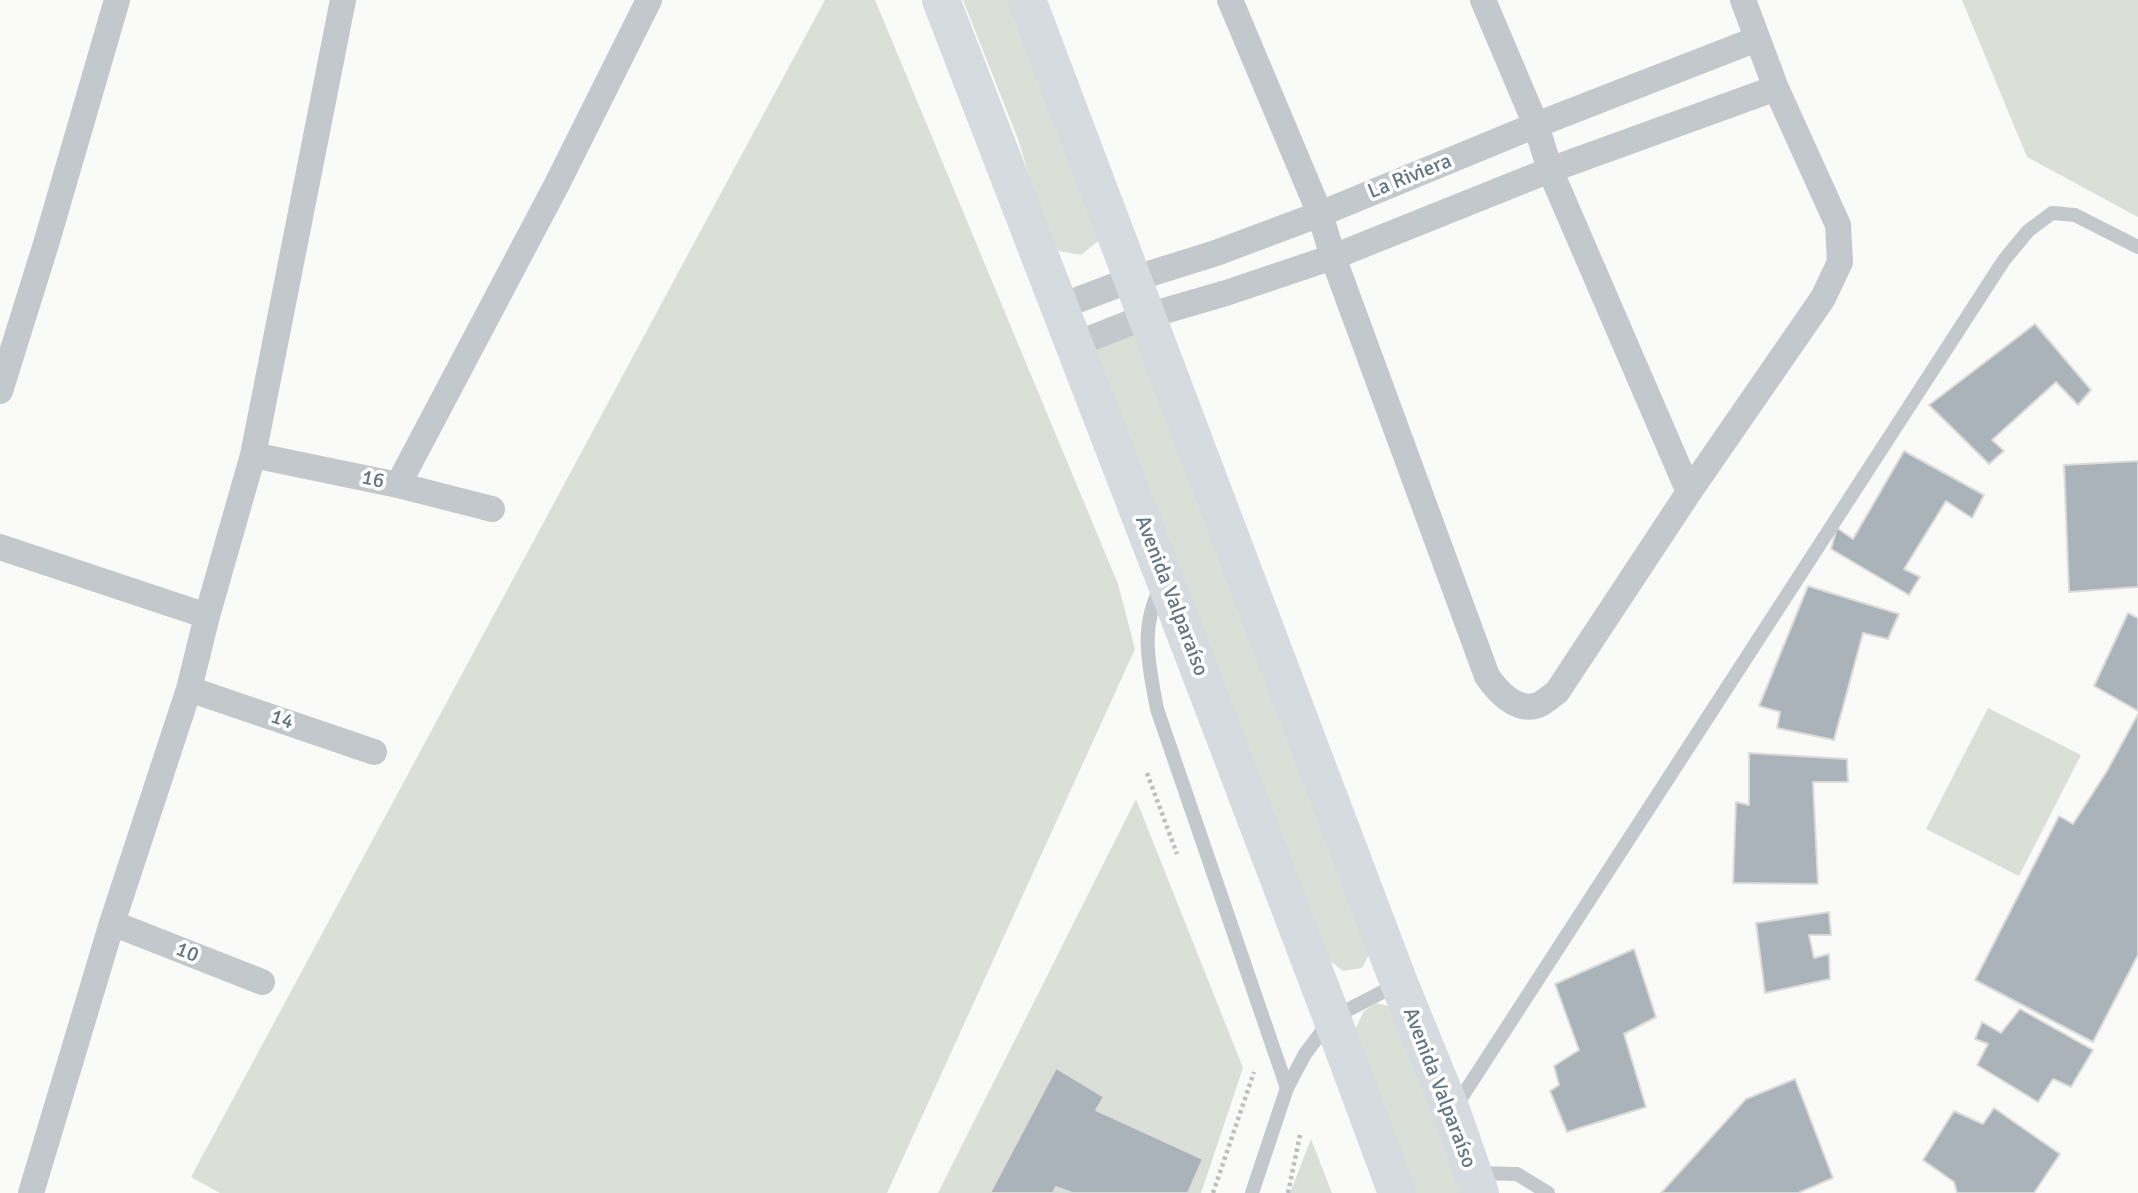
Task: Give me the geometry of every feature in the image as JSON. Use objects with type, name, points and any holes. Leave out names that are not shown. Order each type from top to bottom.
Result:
[{"type":"main road","name":"Avenida Valparaíso","points":[[941,0],[1165,580],[1397,1193]]},
{"type":"main road","name":"Avenida Valparaíso","points":[[1027,0],[1399,983],[1452,1113],[1476,1183]]},
{"type":"street","points":[[0,391],[117,0]]},
{"type":"street","points":[[31,1193],[112,923],[190,689],[207,616],[253,455],[343,0]]},
{"type":"street","points":[[398,485],[556,186],[649,0]]},
{"type":"street","points":[[1230,0],[1320,214],[1487,676],[1497,691],[1515,704],[1536,706],[1557,692],[1689,492],[1823,298],[1840,262],[1838,225],[1776,88],[1743,0]]},
{"type":"street","points":[[1483,0],[1536,125],[1550,170],[1689,492]]},
{"type":"street","name":"La Riviera","points":[[1059,307],[1320,214],[1536,125],[1757,39]]},
{"type":"street","points":[[1074,345],[1147,316],[1334,257],[1550,170],[1776,88]]},
{"type":"street","name":"16","points":[[253,455],[398,485],[492,509]]},
{"type":"street","points":[[0,547],[207,616]]},
{"type":"street","name":"14","points":[[190,689],[374,752]]},
{"type":"street","name":"10","points":[[112,923],[262,982]]},
{"type":"lane","points":[[1452,1113],[2004,260],[2028,231],[2052,213],[2075,215],[2138,247]]},
{"type":"lane","points":[[1165,580],[1152,604],[1148,629],[1148,663],[1157,709],[1287,1088]]},
{"type":"lane","points":[[1252,1193],[1287,1088],[1305,1054],[1332,1018],[1399,983]]},
{"type":"lane","points":[[1476,1183],[1517,1174],[1548,1193]]},
{"type":"path","points":[[1147,773],[1180,862]]},
{"type":"path","points":[[1213,1193],[1256,1065]]},
{"type":"path","points":[[1289,1193],[1301,1132]]},
{"type":"shaded area","points":[[825,0],[875,0],[1118,584],[1135,649],[887,1193],[220,1193],[191,1177]]},
{"type":"shaded area","points":[[963,0],[1011,0],[1102,238],[1081,255],[1059,251],[1042,219],[1018,139]]},
{"type":"shaded area","points":[[1962,0],[2138,0],[2138,217],[2027,157]]},
{"type":"shaded area","points":[[1139,333],[1371,951],[1362,968],[1343,971],[1325,957],[1094,349]]},
{"type":"shaded area","points":[[1988,708],[2081,755],[2019,876],[1926,829]]},
{"type":"shaded area","points":[[1136,799],[1243,1068],[1201,1193],[938,1193]]},
{"type":"shaded area","points":[[1376,1003],[1393,1007],[1464,1193],[1405,1193],[1349,1042],[1364,1011]]},
{"type":"shaded area","points":[[1311,1139],[1332,1193],[1290,1193]]},
{"type":"building","points":[[2035,324],[2091,390],[2078,405],[2056,382],[1992,440],[2004,451],[1989,464],[1929,405]]},
{"type":"building","points":[[1904,451],[1984,495],[1972,518],[1946,501],[1904,569],[1920,577],[1909,595],[1831,549],[1837,528],[1853,539]]},
{"type":"building","points":[[2138,461],[2138,587],[2069,592],[2064,465]]},
{"type":"building","points":[[1808,586],[1899,614],[1888,639],[1863,633],[1834,740],[1777,728],[1780,712],[1759,706]]},
{"type":"building","points":[[2128,613],[2138,618],[2138,711],[2094,686]]},
{"type":"building","points":[[2138,714],[2138,955],[2093,1042],[1975,980],[2059,816],[2073,824],[2107,771]]},
{"type":"building","points":[[1749,753],[1847,759],[1848,782],[1813,782],[1818,884],[1733,883],[1736,802],[1749,805]]},
{"type":"building","points":[[1829,912],[1831,935],[1809,935],[1814,958],[1829,954],[1830,979],[1765,993],[1756,923]]},
{"type":"building","points":[[1634,949],[1656,1017],[1624,1034],[1646,1107],[1567,1132],[1550,1091],[1559,1085],[1554,1066],[1579,1050],[1555,984]]},
{"type":"building","points":[[2020,1009],[2093,1050],[2071,1087],[2053,1079],[2038,1102],[1977,1065],[1988,1044],[1975,1039],[1982,1022],[2001,1033]]},
{"type":"building","points":[[1056,1068],[1104,1097],[1096,1110],[1203,1159],[1188,1193],[1072,1193],[1056,1187],[1053,1193],[990,1193]]},
{"type":"building","points":[[1795,1079],[1833,1178],[1798,1193],[1661,1193],[1746,1099]]},
{"type":"building","points":[[1994,1108],[2060,1154],[2034,1193],[1957,1193],[1954,1182],[1923,1160],[1954,1111],[1983,1124]]}]
